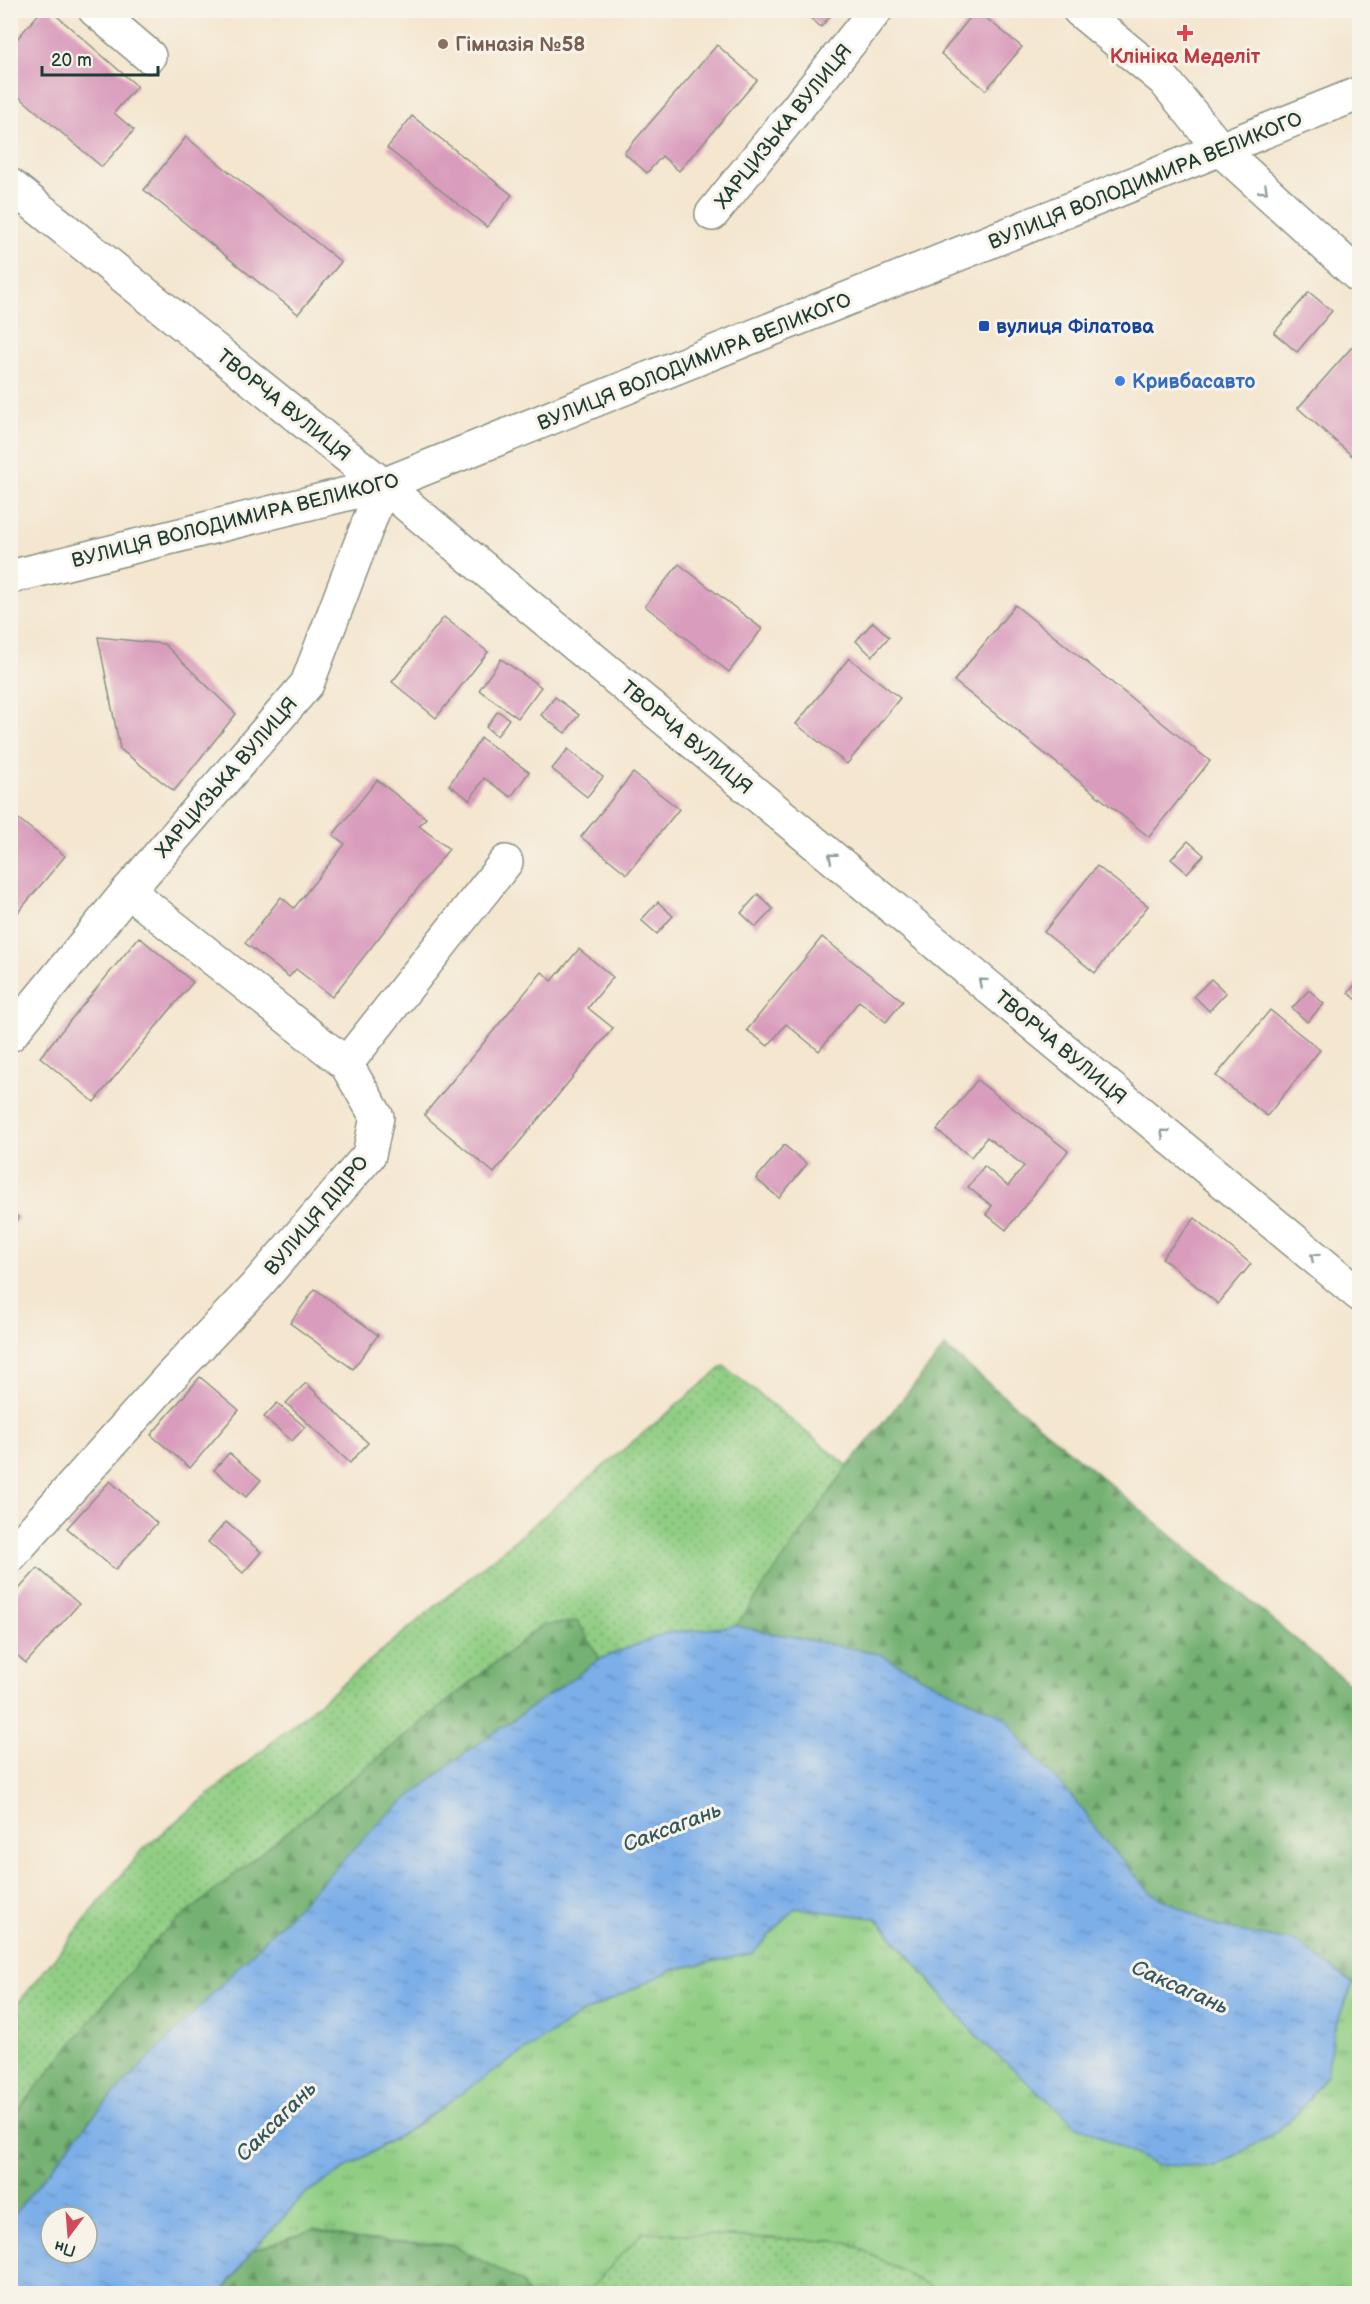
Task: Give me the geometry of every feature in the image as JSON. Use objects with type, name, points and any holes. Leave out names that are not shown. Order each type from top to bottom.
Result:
[{"type":"street","points":[[95,10],[149,56]]},
{"type":"street","name":"ХАРЦИЗЬКА ВУЛИЦЯ","points":[[712,214],[876,10]]},
{"type":"street","points":[[1079,10],[1164,80],[1221,150],[1359,277]]},
{"type":"street","name":"ВУЛИЦЯ ВОЛОДИМИРА ВЕЛИКОГО","points":[[10,577],[383,485],[1359,93]]},
{"type":"street","name":"ТВОРЧА ВУЛИЦЯ","points":[[10,184],[383,485],[1359,1295]]},
{"type":"street","name":"ХАРЦИЗЬКА ВУЛИЦЯ","points":[[10,1035],[128,891],[307,684],[383,485]]},
{"type":"street","points":[[346,1064],[506,862]]},
{"type":"street","name":"ВУЛИЦЯ ДІДРО","points":[[10,1556],[170,1377],[256,1286],[369,1155],[377,1117],[346,1064],[128,891]]},
{"type":"green space","points":[[945,1347],[1359,1692],[1359,1987],[1298,1943],[1215,1926],[1151,1893],[1102,1838],[1063,1787],[1029,1750],[980,1705],[880,1654],[736,1626],[848,1466]]},
{"type":"green space","points":[[724,1366],[848,1466],[736,1626],[666,1633],[600,1659],[578,1621],[540,1626],[159,1936],[11,2119],[11,2012],[140,1852]]},
{"type":"green space","points":[[578,1621],[600,1659],[460,1757],[387,1815],[11,2220],[11,2119],[159,1936],[541,1626]]},
{"type":"green space","points":[[795,1908],[876,1918],[981,2041],[1215,2167],[1275,2133],[1302,2108],[1327,2074],[1334,2029],[1353,1984],[1359,1987],[1359,2293],[942,2293],[848,2242],[643,2232],[586,2294],[527,2293],[522,2282],[452,2245],[358,2239],[314,2229],[252,2251],[306,2193],[413,2127],[583,2013],[672,1970],[753,1953]]},
{"type":"green space","points":[[314,2229],[358,2239],[452,2245],[522,2282],[527,2293],[222,2294],[252,2251]]},
{"type":"green space","points":[[643,2232],[848,2242],[942,2293],[586,2293]]},
{"type":"water","name":"Саксагань","points":[[736,1626],[880,1654],[931,1682],[1006,1717],[1029,1750],[1081,1807],[1102,1838],[1151,1893],[1215,1926],[1298,1943],[1353,1984],[1334,2029],[1327,2074],[1302,2108],[1275,2133],[1215,2167],[1156,2165],[1076,2125],[981,2041],[877,1918],[795,1908],[753,1953],[672,1970],[583,2013],[413,2127],[306,2193],[252,2251],[222,2293],[11,2293],[11,2218],[95,2114],[387,1815],[460,1757],[600,1659],[666,1633]]},
{"type":"building","points":[[42,10],[50,10],[137,86],[114,113],[134,130],[102,167],[10,89],[10,47]]},
{"type":"building","points":[[801,10],[835,10],[821,27]]},
{"type":"building","points":[[976,10],[1022,47],[986,90],[941,54]]},
{"type":"building","points":[[717,45],[757,80],[679,171],[662,156],[647,173],[624,153]]},
{"type":"building","points":[[412,116],[512,195],[487,227],[387,148]]},
{"type":"building","points":[[186,137],[341,262],[298,314],[144,190]]},
{"type":"building","points":[[1309,292],[1332,311],[1297,352],[1274,333]]},
{"type":"building","points":[[1360,338],[1360,459],[1358,461],[1298,408]]},
{"type":"building","points":[[679,564],[762,629],[729,672],[645,606]]},
{"type":"building","points":[[1015,605],[1210,761],[1149,837],[954,681]]},
{"type":"building","points":[[444,617],[488,652],[436,718],[392,682]]},
{"type":"building","points":[[873,622],[889,637],[872,656],[856,641]]},
{"type":"building","points":[[98,637],[164,644],[236,714],[174,791],[120,749]]},
{"type":"building","points":[[849,658],[900,698],[847,764],[796,724]]},
{"type":"building","points":[[501,659],[541,687],[518,718],[479,690]]},
{"type":"building","points":[[555,697],[579,715],[565,733],[541,715]]},
{"type":"building","points":[[498,711],[509,719],[497,736],[486,727]]},
{"type":"building","points":[[481,738],[529,772],[511,797],[484,778],[470,800],[449,785]]},
{"type":"building","points":[[568,749],[603,777],[587,797],[552,769]]},
{"type":"building","points":[[633,773],[679,809],[627,874],[581,837]]},
{"type":"building","points":[[377,780],[426,818],[419,826],[449,849],[332,997],[296,969],[289,977],[245,943],[281,897],[294,908],[345,844],[333,835]]},
{"type":"building","points":[[10,812],[65,856],[10,922]]},
{"type":"building","points":[[1188,841],[1204,855],[1187,873],[1171,859]]},
{"type":"building","points":[[1097,866],[1148,906],[1095,973],[1044,932]]},
{"type":"building","points":[[758,894],[773,909],[756,927],[741,913]]},
{"type":"building","points":[[658,902],[673,916],[657,934],[641,920]]},
{"type":"building","points":[[139,937],[193,982],[94,1102],[40,1057]]},
{"type":"building","points":[[822,937],[903,1001],[886,1022],[859,1001],[819,1051],[786,1024],[768,1046],[747,1030]]},
{"type":"building","points":[[579,949],[613,977],[588,1008],[613,1028],[494,1173],[424,1115],[542,972],[552,981]]},
{"type":"building","points":[[1211,979],[1226,993],[1209,1011],[1194,996]]},
{"type":"building","points":[[1360,979],[1360,1002],[1348,993]]},
{"type":"building","points":[[1309,990],[1324,1004],[1307,1022],[1292,1008]]},
{"type":"building","points":[[1270,1010],[1320,1050],[1267,1116],[1216,1076]]},
{"type":"building","points":[[977,1080],[1068,1151],[1006,1230],[986,1214],[992,1206],[968,1187],[984,1166],[1008,1186],[1024,1166],[987,1137],[971,1157],[937,1130]]},
{"type":"building","points":[[784,1145],[807,1164],[779,1198],[756,1179]]},
{"type":"building","points":[[10,1210],[19,1218],[10,1228]]},
{"type":"building","points":[[1195,1218],[1251,1264],[1218,1304],[1162,1258]]},
{"type":"building","points":[[315,1289],[378,1335],[353,1369],[290,1323]]},
{"type":"building","points":[[200,1377],[239,1410],[190,1468],[151,1435]]},
{"type":"building","points":[[306,1383],[368,1443],[350,1463],[286,1403]]},
{"type":"building","points":[[277,1403],[305,1427],[292,1441],[264,1417]]},
{"type":"building","points":[[229,1453],[261,1480],[246,1497],[214,1470]]},
{"type":"building","points":[[110,1481],[157,1523],[115,1570],[67,1528]]},
{"type":"building","points":[[226,1522],[261,1552],[243,1573],[208,1542]]},
{"type":"building","points":[[38,1568],[79,1604],[26,1663],[10,1649],[10,1599]]},
{"type":"place","name":"Клініка Меделіт","points":[[1185,33]]},
{"type":"place","name":"Гімназія №58","points":[[443,44]]},
{"type":"place","name":"вулиця Філатова","points":[[984,326]]},
{"type":"place","name":"Кривбасавто","points":[[1120,381]]}]
